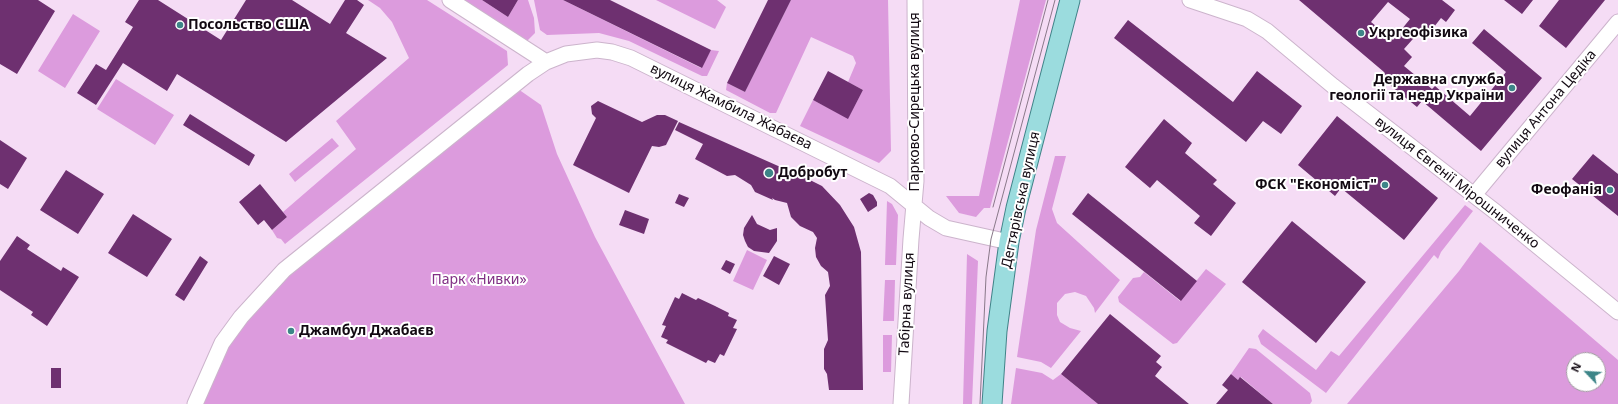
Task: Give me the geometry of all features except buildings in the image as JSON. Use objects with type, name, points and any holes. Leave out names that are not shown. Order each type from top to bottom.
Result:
[{"type":"main road","name":"Дегтярівська вулиця","points":[[992,404],[997,331],[1016,208],[1070,0]]},
{"type":"street","points":[[450,0],[546,62]]},
{"type":"street","name":"Парково-Сирецька вулиця","points":[[914,204],[916,181],[915,0]]},
{"type":"street","name":"вулиця Євгенії Мірошниченко","points":[[1190,0],[1246,19],[1266,31],[1618,312]]},
{"type":"street","name":"вулиця Антона Цедіка","points":[[1474,196],[1618,22]]},
{"type":"street","name":"вулиця Жамбила Жабаєва","points":[[195,404],[222,342],[241,317],[284,270],[528,74],[546,62],[566,54],[597,50],[612,52],[631,58],[890,186],[914,204],[929,218],[946,228],[1010,242]]},
{"type":"street","name":"Табірна вулиця","points":[[901,404],[910,239],[914,204]]},
{"type":"green space","points":[[368,0],[427,0],[507,51],[508,65],[285,244],[281,239],[277,238],[272,230],[287,217],[283,212],[356,149],[336,121],[409,58],[392,22],[380,8]]},
{"type":"green space","points":[[461,0],[482,0],[508,17],[518,0],[528,0],[534,18],[535,33],[527,41]]},
{"type":"green space","points":[[534,0],[563,0],[701,68],[711,50],[719,51],[707,76],[702,76],[629,41],[599,33],[547,35],[540,30]]},
{"type":"green space","points":[[656,0],[717,0],[726,7],[715,29]]},
{"type":"green space","points":[[791,0],[888,0],[891,151],[879,163],[800,126],[813,100],[848,118],[863,90],[848,82],[856,63],[853,56],[811,37],[776,113],[770,113],[726,90],[727,83],[745,92]]},
{"type":"green space","points":[[1020,0],[1046,0],[990,208],[984,208],[976,217],[959,213],[946,196],[979,196]]},
{"type":"green space","points":[[73,14],[100,31],[65,88],[38,71]]},
{"type":"green space","points":[[116,79],[174,115],[155,145],[97,109]]},
{"type":"green space","name":"Парк «Нивки»","points":[[518,89],[541,105],[557,154],[595,237],[685,404],[202,404],[217,359],[244,322],[282,279]]},
{"type":"green space","points":[[332,138],[339,146],[295,182],[289,174]]},
{"type":"green space","points":[[1055,156],[1066,156],[1052,209],[1057,223],[1120,280],[1095,313],[1094,308],[1086,296],[1075,292],[1065,294],[1057,303],[1057,315],[1060,322],[1070,328],[1081,331],[1051,368],[1041,362],[1017,357],[1036,230]]},
{"type":"green space","points":[[887,201],[892,204],[898,215],[896,265],[885,265]]},
{"type":"green space","points":[[1465,205],[1473,211],[1441,252],[1438,259],[1434,255],[1326,393],[1261,344],[1258,336],[1263,329],[1316,370],[1331,351],[1339,356]]},
{"type":"green space","points":[[1480,242],[1618,360],[1618,404],[1347,404],[1459,271]]},
{"type":"green space","points":[[747,250],[767,260],[753,290],[733,281]]},
{"type":"green space","points":[[967,254],[978,261],[972,404],[963,404]]},
{"type":"green space","points":[[1206,269],[1226,284],[1177,343],[1173,344],[1119,302],[1118,297],[1133,278],[1140,277],[1144,272],[1180,301]]},
{"type":"green space","points":[[885,280],[895,280],[894,321],[883,321]]},
{"type":"green space","points":[[883,335],[892,335],[891,372],[883,372]]},
{"type":"green space","points":[[1249,348],[1256,349],[1310,393],[1312,401],[1310,404],[1273,404],[1241,377],[1238,380],[1231,374]]},
{"type":"green space","points":[[1016,368],[1042,373],[1053,380],[1061,374],[1098,404],[1011,404]]},
{"type":"tram line","points":[[993,207],[1048,0]]},
{"type":"tram line","points":[[980,404],[986,277],[991,239],[1055,0]]},
{"type":"place","name":"Посольство США","points":[[180,25]]},
{"type":"place","name":"Укргеофізика","points":[[1361,33]]},
{"type":"place","name":"Державна служба геології та недр України","points":[[1512,88]]},
{"type":"place","name":"Добробут","points":[[769,173]]},
{"type":"place","name":"ФСК \"Економіст\"","points":[[1385,185]]},
{"type":"place","name":"Феофанія","points":[[1610,190]]},
{"type":"place","name":"Джамбул Джабаєв","points":[[291,331]]}]
